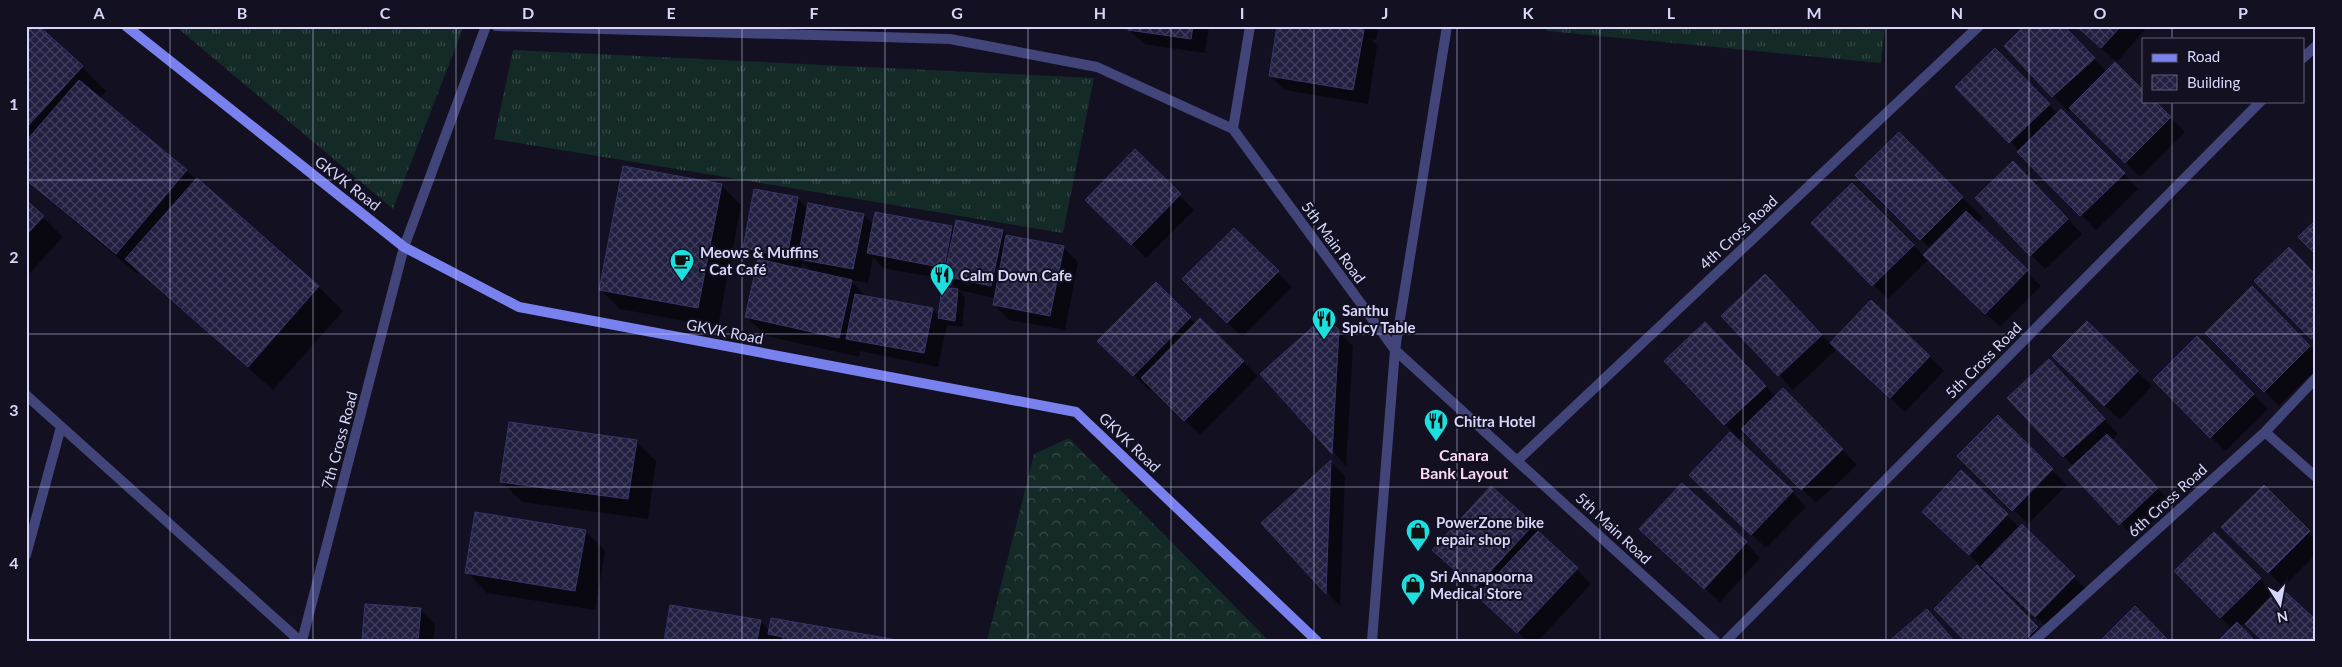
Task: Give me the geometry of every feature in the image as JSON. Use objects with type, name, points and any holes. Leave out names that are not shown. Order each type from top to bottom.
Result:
[{"type":"main road","name":"GKVK Road","points":[[126,26],[404,247],[519,307],[1076,412],[1317,641]]},
{"type":"street","name":"7th Cross Road","points":[[301,641],[404,247],[486,26]]},
{"type":"street","points":[[496,26],[950,39],[1097,67],[1233,129],[1250,26]]},
{"type":"street","points":[[1372,641],[1395,350],[1442,44],[1447,26]]},
{"type":"street","name":"4th Cross Road","points":[[1518,460],[1979,26]]},
{"type":"street","points":[[2304,57],[2316,46]]},
{"type":"street","name":"5th Cross Road","points":[[1726,641],[2259,102]]},
{"type":"street","name":"5th Main Road","points":[[1233,129],[1395,350],[1715,641]]},
{"type":"street","name":"6th Cross Road","points":[[2034,641],[2266,432],[2316,378]]},
{"type":"street","points":[[26,396],[301,641]]},
{"type":"street","points":[[26,555],[61,427]]},
{"type":"street","points":[[2266,432],[2316,477]]},
{"type":"green space","points":[[175,26],[464,26],[393,209]]},
{"type":"green space","points":[[1545,26],[1885,26],[1881,63],[1547,31]]},
{"type":"green space","points":[[513,50],[1094,78],[1063,233],[494,139]]},
{"type":"green space","points":[[1069,438],[1269,641],[987,641],[1034,454]]},
{"type":"building","points":[[26,26],[39,26],[83,66],[26,128]]},
{"type":"building","points":[[1128,26],[1193,26],[1191,39],[1128,30]]},
{"type":"building","points":[[1277,26],[1337,26],[1364,30],[1353,90],[1269,76]]},
{"type":"building","points":[[2024,26],[2064,26],[2095,58],[2052,97],[2004,46]]},
{"type":"building","points":[[2076,26],[2121,26],[2101,48]]},
{"type":"building","points":[[1995,48],[2050,104],[2009,143],[1955,87]]},
{"type":"building","points":[[2115,62],[2142,89],[2142,102],[2156,102],[2171,117],[2125,163],[2069,108]]},
{"type":"building","points":[[79,80],[187,170],[116,254],[26,180],[26,141]]},
{"type":"building","points":[[2061,109],[2125,173],[2080,216],[2017,152]]},
{"type":"building","points":[[1899,132],[1963,197],[1920,240],[1855,175]]},
{"type":"building","points":[[1135,149],[1181,194],[1131,245],[1085,200]]},
{"type":"building","points":[[2013,161],[2068,219],[2030,256],[1975,198]]},
{"type":"building","points":[[623,166],[722,184],[698,308],[599,290]]},
{"type":"building","points":[[197,178],[319,286],[248,367],[125,259]]},
{"type":"building","points":[[1852,183],[1914,245],[1872,286],[1811,223]]},
{"type":"building","points":[[754,189],[798,197],[787,257],[743,248]]},
{"type":"building","points":[[26,200],[44,216],[26,235]]},
{"type":"building","points":[[808,203],[864,214],[853,269],[798,259]]},
{"type":"building","points":[[1966,211],[2028,270],[1985,314],[1923,255]]},
{"type":"building","points":[[875,212],[952,226],[944,268],[867,253]]},
{"type":"building","points":[[956,220],[1003,230],[991,286],[944,276]]},
{"type":"building","points":[[2316,220],[2316,255],[2298,237]]},
{"type":"building","points":[[1234,228],[1279,271],[1227,323],[1182,279]]},
{"type":"building","points":[[1006,235],[1064,246],[1050,316],[993,305]]},
{"type":"building","points":[[2289,247],[2316,275],[2316,335],[2311,339],[2254,281]]},
{"type":"building","points":[[758,259],[852,280],[839,338],[745,317]]},
{"type":"building","points":[[1765,274],[1822,335],[1778,376],[1721,316]]},
{"type":"building","points":[[1156,282],[1191,317],[1133,376],[1097,341]]},
{"type":"building","points":[[2252,286],[2310,346],[2264,392],[2205,333]]},
{"type":"building","points":[[942,287],[958,289],[955,321],[938,318]]},
{"type":"building","points":[[855,294],[933,308],[924,353],[846,339]]},
{"type":"building","points":[[1871,300],[1930,356],[1890,398],[1830,343]]},
{"type":"building","points":[[1325,316],[1339,330],[1332,454],[1260,374]]},
{"type":"building","points":[[1200,318],[1244,361],[1184,421],[1141,378]]},
{"type":"building","points":[[2087,321],[2138,371],[2104,406],[2052,356]]},
{"type":"building","points":[[1705,322],[1766,386],[1724,425],[1664,361]]},
{"type":"building","points":[[2197,336],[2254,394],[2210,438],[2153,380]]},
{"type":"building","points":[[2049,359],[2105,419],[2063,457],[2007,398]]},
{"type":"building","points":[[1783,388],[1843,449],[1801,490],[1741,429]]},
{"type":"building","points":[[1998,415],[2053,469],[2012,511],[1957,456]]},
{"type":"building","points":[[509,422],[637,440],[628,499],[500,482]]},
{"type":"building","points":[[1730,432],[1793,491],[1751,535],[1689,475]]},
{"type":"building","points":[[2107,434],[2158,488],[2119,525],[2068,470]]},
{"type":"building","points":[[1331,460],[1326,594],[1261,523]]},
{"type":"building","points":[[1961,470],[2008,514],[1969,555],[1922,512]]},
{"type":"building","points":[[1682,483],[1747,542],[1704,589],[1639,529]]},
{"type":"building","points":[[2264,485],[2310,531],[2268,573],[2221,527]]},
{"type":"building","points":[[1491,486],[1534,524],[1475,588],[1432,550]]},
{"type":"building","points":[[475,512],[586,530],[575,591],[465,573]]},
{"type":"building","points":[[2022,524],[2075,576],[2035,617],[1981,566]]},
{"type":"building","points":[[1538,531],[1578,568],[1517,633],[1477,596]]},
{"type":"building","points":[[2214,532],[2261,578],[2220,618],[2174,571]]},
{"type":"building","points":[[1977,565],[2038,627],[2024,641],[1965,641],[1934,609]]},
{"type":"building","points":[[2280,587],[2316,620],[2316,641],[2263,641],[2245,624]]},
{"type":"building","points":[[365,604],[421,608],[418,641],[362,639]]},
{"type":"building","points":[[670,605],[761,620],[757,641],[664,641]]},
{"type":"building","points":[[2135,606],[2169,641],[2100,641]]},
{"type":"building","points":[[1927,609],[1954,641],[1889,641]]},
{"type":"building","points":[[771,618],[903,641],[782,641],[783,637],[768,634]]},
{"type":"building","points":[[2237,622],[2255,641],[2218,641]]},
{"type":"place","name":"Meows & Muffins - Cat Café","points":[[682,282]]},
{"type":"place","name":"Calm Down Cafe","points":[[942,296]]},
{"type":"place","name":"Santhu Spicy Table","points":[[1324,340]]},
{"type":"place","name":"Chitra Hotel","points":[[1436,442]]},
{"type":"place","name":"PowerZone bike repair shop","points":[[1418,552]]},
{"type":"place","name":"Sri Annapoorna Medical Store","points":[[1413,606]]},
{"type":"district","name":"Canara Bank Layout","points":[[1464,463]]}]
